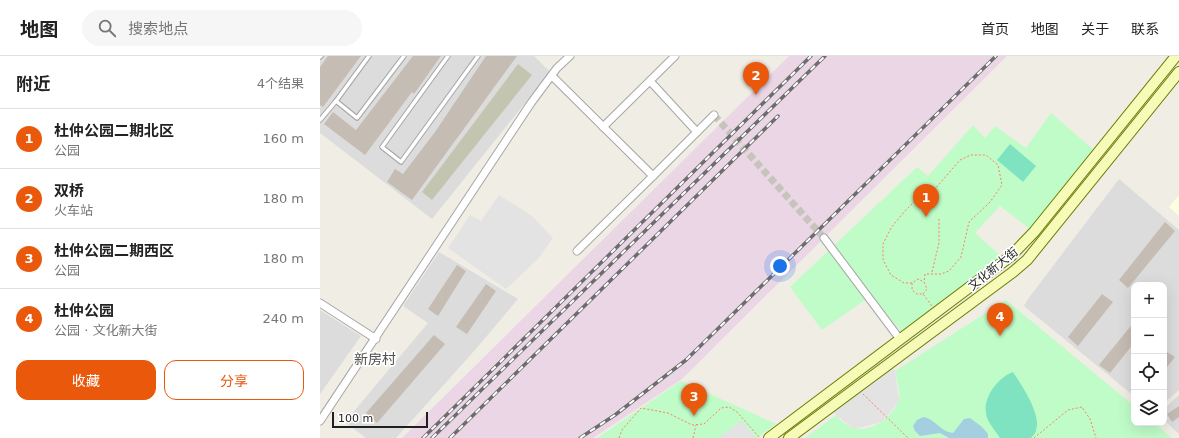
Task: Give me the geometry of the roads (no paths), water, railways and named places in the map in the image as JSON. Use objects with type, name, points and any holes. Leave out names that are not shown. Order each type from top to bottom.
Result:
[{"type":"street","points":[[320,421],[376,339],[486,170],[552,76],[570,56]]},
{"type":"street","points":[[602,127],[675,56]]},
{"type":"street","name":"文化新大街","points":[[769,438],[899,338],[998,267],[1022,245],[1176,56]]},
{"type":"street","name":"文化新大街","points":[[790,438],[1027,260],[1179,72]]},
{"type":"street","points":[[552,76],[653,176]]},
{"type":"street","points":[[650,80],[697,132]]},
{"type":"street","points":[[577,251],[714,115]]},
{"type":"street","points":[[824,238],[899,338]]},
{"type":"street","points":[[320,303],[376,339]]},
{"type":"lane","points":[[320,120],[336,102],[369,56]]},
{"type":"lane","points":[[336,102],[357,118],[404,56]]},
{"type":"lane","points":[[448,56],[382,146],[401,162],[478,56]]},
{"type":"water","points":[[923,417],[931,420],[944,430],[953,433],[964,419],[970,418],[982,427],[988,434],[988,438],[949,438],[940,433],[920,436],[915,431],[913,426],[917,420]]},
{"type":"tunnel","points":[[714,115],[824,238]]},
{"type":"railway","points":[[423,438],[811,56]]},
{"type":"railway","points":[[432,438],[825,56]]},
{"type":"railway","points":[[580,438],[615,415],[686,360],[996,56]]},
{"type":"railway","points":[[450,438],[778,116]]},
{"type":"place","name":"双桥","points":[[756,95]]},
{"type":"place","name":"杜仲公园二期北区","points":[[926,217]]},
{"type":"place","name":"杜仲公园","points":[[1000,336]]},
{"type":"place","name":"杜仲公园二期西区","points":[[694,416]]},
{"type":"district","name":"新房村","points":[[375,359]]}]
